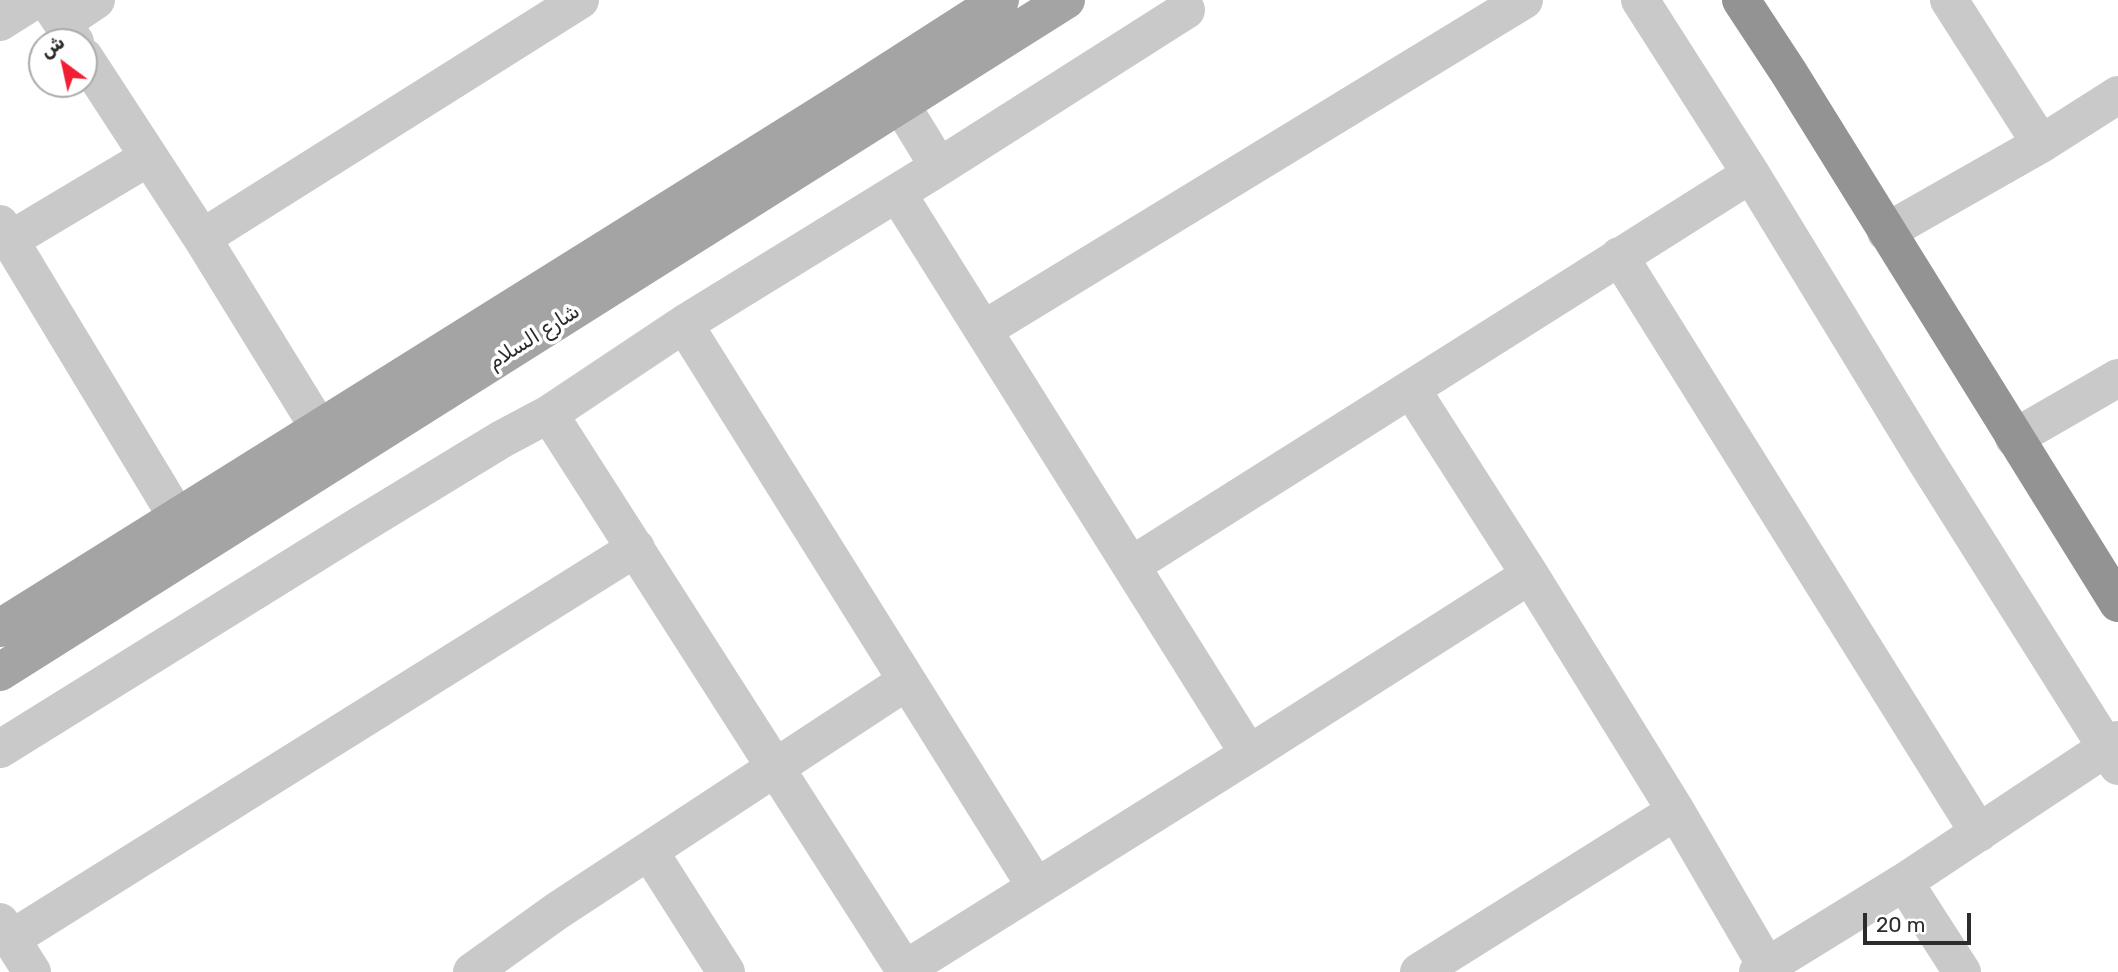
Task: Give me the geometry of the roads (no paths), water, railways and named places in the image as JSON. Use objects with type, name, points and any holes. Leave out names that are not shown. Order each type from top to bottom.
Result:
[{"type":"highway","points":[[1741,0],[2118,603]]},
{"type":"main road","name":"شارع السلام","points":[[0,672],[892,89],[1000,0]]},
{"type":"main road","name":"شارع السلام","points":[[0,628],[319,428],[892,89],[1066,0]]},
{"type":"street","points":[[0,22],[55,16],[96,0]]},
{"type":"street","points":[[202,238],[580,0]]},
{"type":"street","points":[[983,330],[1524,0]]},
{"type":"street","points":[[1411,388],[1676,811],[1763,969],[2114,752],[1923,456],[1751,174],[1640,0]]},
{"type":"street","points":[[1949,0],[2041,144]]},
{"type":"street","points":[[0,749],[359,526],[502,439],[549,414],[684,324],[939,167],[1186,10]]},
{"type":"street","points":[[98,79],[202,238],[319,428]]},
{"type":"street","points":[[892,89],[939,167]]},
{"type":"street","points":[[1886,232],[2041,144],[2118,95]]},
{"type":"street","points":[[149,157],[5,232],[177,517]]},
{"type":"street","points":[[1132,565],[1751,174]]},
{"type":"street","points":[[897,193],[1249,754]]},
{"type":"street","points":[[1619,256],[1979,833]]},
{"type":"street","points":[[684,324],[1036,887]]},
{"type":"street","points":[[2014,438],[2118,378]]},
{"type":"street","points":[[549,414],[905,971],[1530,575]]},
{"type":"street","points":[[32,972],[6,931],[636,548]]},
{"type":"street","points":[[472,972],[557,911],[907,681]]},
{"type":"street","points":[[1419,972],[1676,811]]},
{"type":"street","points":[[649,851],[726,972]]},
{"type":"street","points":[[1904,882],[1962,972]]}]
